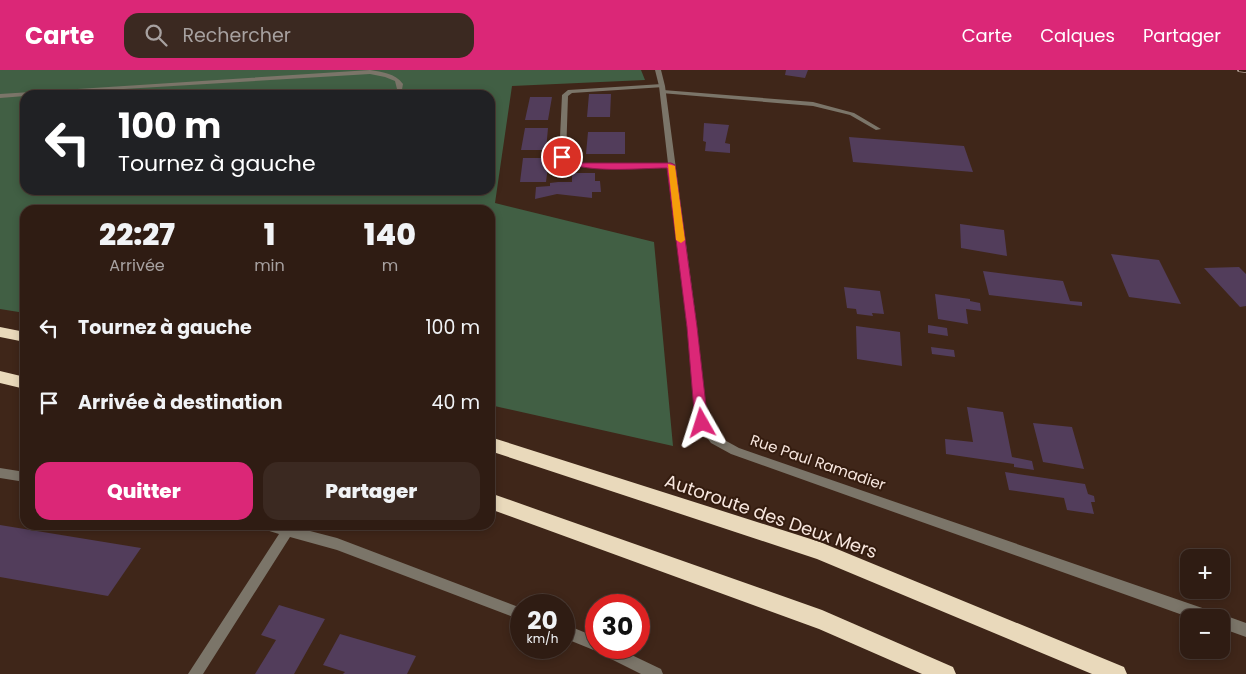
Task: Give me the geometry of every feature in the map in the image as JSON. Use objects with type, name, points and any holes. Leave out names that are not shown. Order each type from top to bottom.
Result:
[{"type":"highway","points":[[0,332],[20,336]]},
{"type":"highway","points":[[0,378],[20,382]]},
{"type":"highway","name":"Autoroute des Deux Mers","points":[[495,446],[820,551],[1117,674]]},
{"type":"highway","points":[[495,503],[822,620],[946,674]]},
{"type":"street","name":"Rue Paul Ramadier","points":[[658,70],[692,327],[702,423],[715,440],[735,451],[1185,609]]},
{"type":"street","points":[[92,90],[370,72],[396,78],[401,84],[400,90]]},
{"type":"street","points":[[671,165],[582,166],[569,162],[562,157],[566,95],[570,91],[662,89],[813,104],[852,114],[878,129]]},
{"type":"street","points":[[0,96],[20,95]]},
{"type":"street","points":[[0,473],[20,476]]},
{"type":"street","points":[[195,674],[287,530],[337,544],[510,610]]},
{"type":"street","points":[[1230,624],[1246,630]]},
{"type":"street","points":[[626,659],[656,674]]},
{"type":"green space","points":[[0,70],[641,70],[645,80],[512,86],[495,203],[654,242],[673,446],[495,406],[495,205],[20,205],[20,312],[0,309]]},
{"type":"building","points":[[786,70],[808,70],[805,78],[785,75]]},
{"type":"building","points":[[589,94],[611,94],[610,117],[587,117]]},
{"type":"building","points":[[530,97],[552,97],[548,120],[525,120]]},
{"type":"building","points":[[704,123],[729,125],[725,143],[730,144],[730,153],[705,151],[706,142],[703,141]]},
{"type":"building","points":[[525,128],[548,128],[546,150],[521,150]]},
{"type":"building","points":[[588,132],[625,132],[625,154],[586,154]]},
{"type":"building","points":[[849,137],[964,146],[973,172],[853,162]]},
{"type":"building","points":[[523,158],[549,158],[546,182],[520,182]]},
{"type":"building","points":[[572,173],[595,173],[595,181],[600,181],[601,192],[592,192],[592,198],[557,194],[535,199],[536,187],[550,186],[550,183],[572,182]]},
{"type":"building","points":[[960,224],[1004,230],[1007,256],[961,248]]},
{"type":"building","points":[[1111,254],[1159,260],[1181,304],[1129,297]]},
{"type":"building","points":[[1239,267],[1246,274],[1246,306],[1240,307],[1204,268]]},
{"type":"building","points":[[983,271],[1063,281],[1070,301],[1082,302],[1082,306],[989,295]]},
{"type":"building","points":[[844,287],[880,291],[884,314],[872,313],[873,316],[857,314],[856,309],[847,308]]},
{"type":"building","points":[[935,294],[970,299],[970,301],[980,303],[981,311],[966,309],[968,324],[938,319]]},
{"type":"building","points":[[928,325],[947,328],[948,336],[928,333]]},
{"type":"building","points":[[856,326],[900,332],[902,366],[857,359]]},
{"type":"building","points":[[931,347],[954,350],[955,357],[932,354]]},
{"type":"building","points":[[967,407],[1003,412],[1012,457],[1032,461],[1034,470],[1014,467],[1014,464],[946,454],[945,439],[973,442]]},
{"type":"building","points":[[1033,423],[1072,427],[1084,469],[1043,462]]},
{"type":"building","points":[[1005,472],[1085,484],[1088,494],[1094,496],[1095,502],[1091,502],[1094,514],[1067,510],[1064,498],[1009,490]]},
{"type":"building","points":[[0,525],[20,528],[20,530],[31,530],[141,548],[108,596],[0,577]]},
{"type":"building","points":[[279,605],[325,619],[294,674],[255,674],[276,640],[261,635]]},
{"type":"building","points":[[340,634],[416,656],[407,674],[343,674],[345,672],[323,665]]},
{"type":"railway","points":[[1239,70],[1246,71]]},
{"type":"slow traffic","points":[[671,166],[681,240]]},
{"type":"route","points":[[562,157],[569,162],[582,166],[671,165],[692,327],[702,423]]}]
